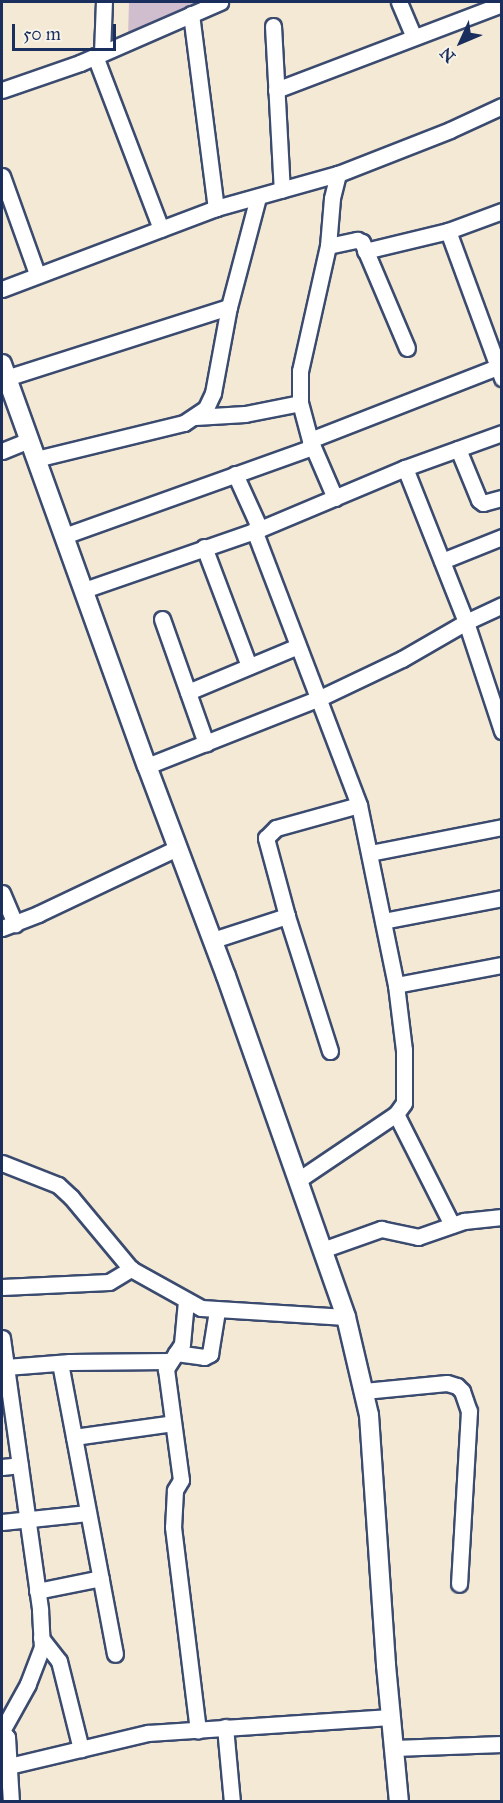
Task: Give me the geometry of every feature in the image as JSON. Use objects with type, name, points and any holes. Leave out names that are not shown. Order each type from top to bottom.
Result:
[{"type":"street","points":[[104,2],[98,55],[160,229]]},
{"type":"street","points":[[2,90],[98,55],[220,2]]},
{"type":"street","points":[[399,2],[414,37]]},
{"type":"street","points":[[276,90],[497,4]]},
{"type":"street","points":[[191,14],[216,208]]},
{"type":"street","points":[[273,26],[282,190]]},
{"type":"street","points":[[2,289],[37,274],[124,245],[216,208],[338,174],[450,130],[501,106]]},
{"type":"street","points":[[335,498],[312,444],[306,416],[300,403],[300,371],[310,315],[328,246],[332,198],[338,174]]},
{"type":"street","points":[[2,176],[37,274]]},
{"type":"street","points":[[36,459],[184,423],[206,408],[213,393],[229,308],[258,197]]},
{"type":"street","points":[[365,250],[448,231],[501,212]]},
{"type":"street","points":[[64,536],[235,474],[499,372],[448,231]]},
{"type":"street","points":[[328,246],[357,240],[362,242],[407,348]]},
{"type":"street","points":[[229,308],[4,371],[177,848],[213,940],[346,1317],[369,1415],[390,1717],[399,1802]]},
{"type":"street","points":[[195,417],[245,414],[300,403]]},
{"type":"street","points":[[84,590],[257,529],[405,468],[501,433]]},
{"type":"street","points":[[2,452],[29,440]]},
{"type":"street","points":[[458,449],[479,500],[483,503],[501,498]]},
{"type":"street","points":[[405,468],[498,707],[501,731]]},
{"type":"street","points":[[235,474],[257,529],[317,699],[359,805],[396,985],[404,1050],[404,1104],[396,1114],[298,1180]]},
{"type":"street","points":[[442,561],[501,537]]},
{"type":"street","points":[[204,548],[249,666]]},
{"type":"street","points":[[147,766],[317,699],[402,659],[465,622],[501,605]]},
{"type":"street","points":[[162,618],[206,743]]},
{"type":"street","points":[[188,692],[298,646]]},
{"type":"street","points":[[330,1051],[287,916],[266,838],[268,833],[276,828],[359,805]]},
{"type":"street","points":[[370,853],[501,827]]},
{"type":"street","points":[[2,892],[8,926],[177,848]]},
{"type":"street","points":[[383,921],[501,898]]},
{"type":"street","points":[[213,940],[287,916]]},
{"type":"street","points":[[396,985],[501,965]]},
{"type":"street","points":[[396,1114],[452,1225]]},
{"type":"street","points":[[2,1163],[58,1185],[71,1197],[131,1269],[201,1308],[217,1311],[346,1317]]},
{"type":"street","points":[[322,1250],[381,1229],[418,1237],[464,1221],[501,1217]]},
{"type":"street","points":[[2,1287],[109,1282],[131,1269]]},
{"type":"street","points":[[186,1301],[182,1344],[166,1369],[181,1480],[175,1490],[173,1527],[198,1730]]},
{"type":"street","points":[[6,1367],[204,1357],[210,1354],[217,1311]]},
{"type":"street","points":[[2,1338],[6,1367],[6,1393],[20,1465],[42,1647],[36,1667],[2,1731],[7,1737],[11,1802]]},
{"type":"street","points":[[60,1363],[116,1654]]},
{"type":"street","points":[[364,1391],[447,1383],[457,1386],[462,1391],[469,1411],[459,1584]]},
{"type":"street","points":[[74,1437],[173,1423]]},
{"type":"street","points":[[2,1467],[20,1465]]},
{"type":"street","points":[[2,1522],[88,1513]]},
{"type":"street","points":[[37,1591],[101,1578]]},
{"type":"street","points":[[41,1638],[56,1653],[59,1661],[81,1749]]},
{"type":"street","points":[[9,1766],[148,1733],[390,1717]]},
{"type":"street","points":[[225,1727],[232,1802]]},
{"type":"street","points":[[394,1748],[501,1744]]},
{"type":"shaded area","points":[[129,2],[212,2],[128,38]]}]
